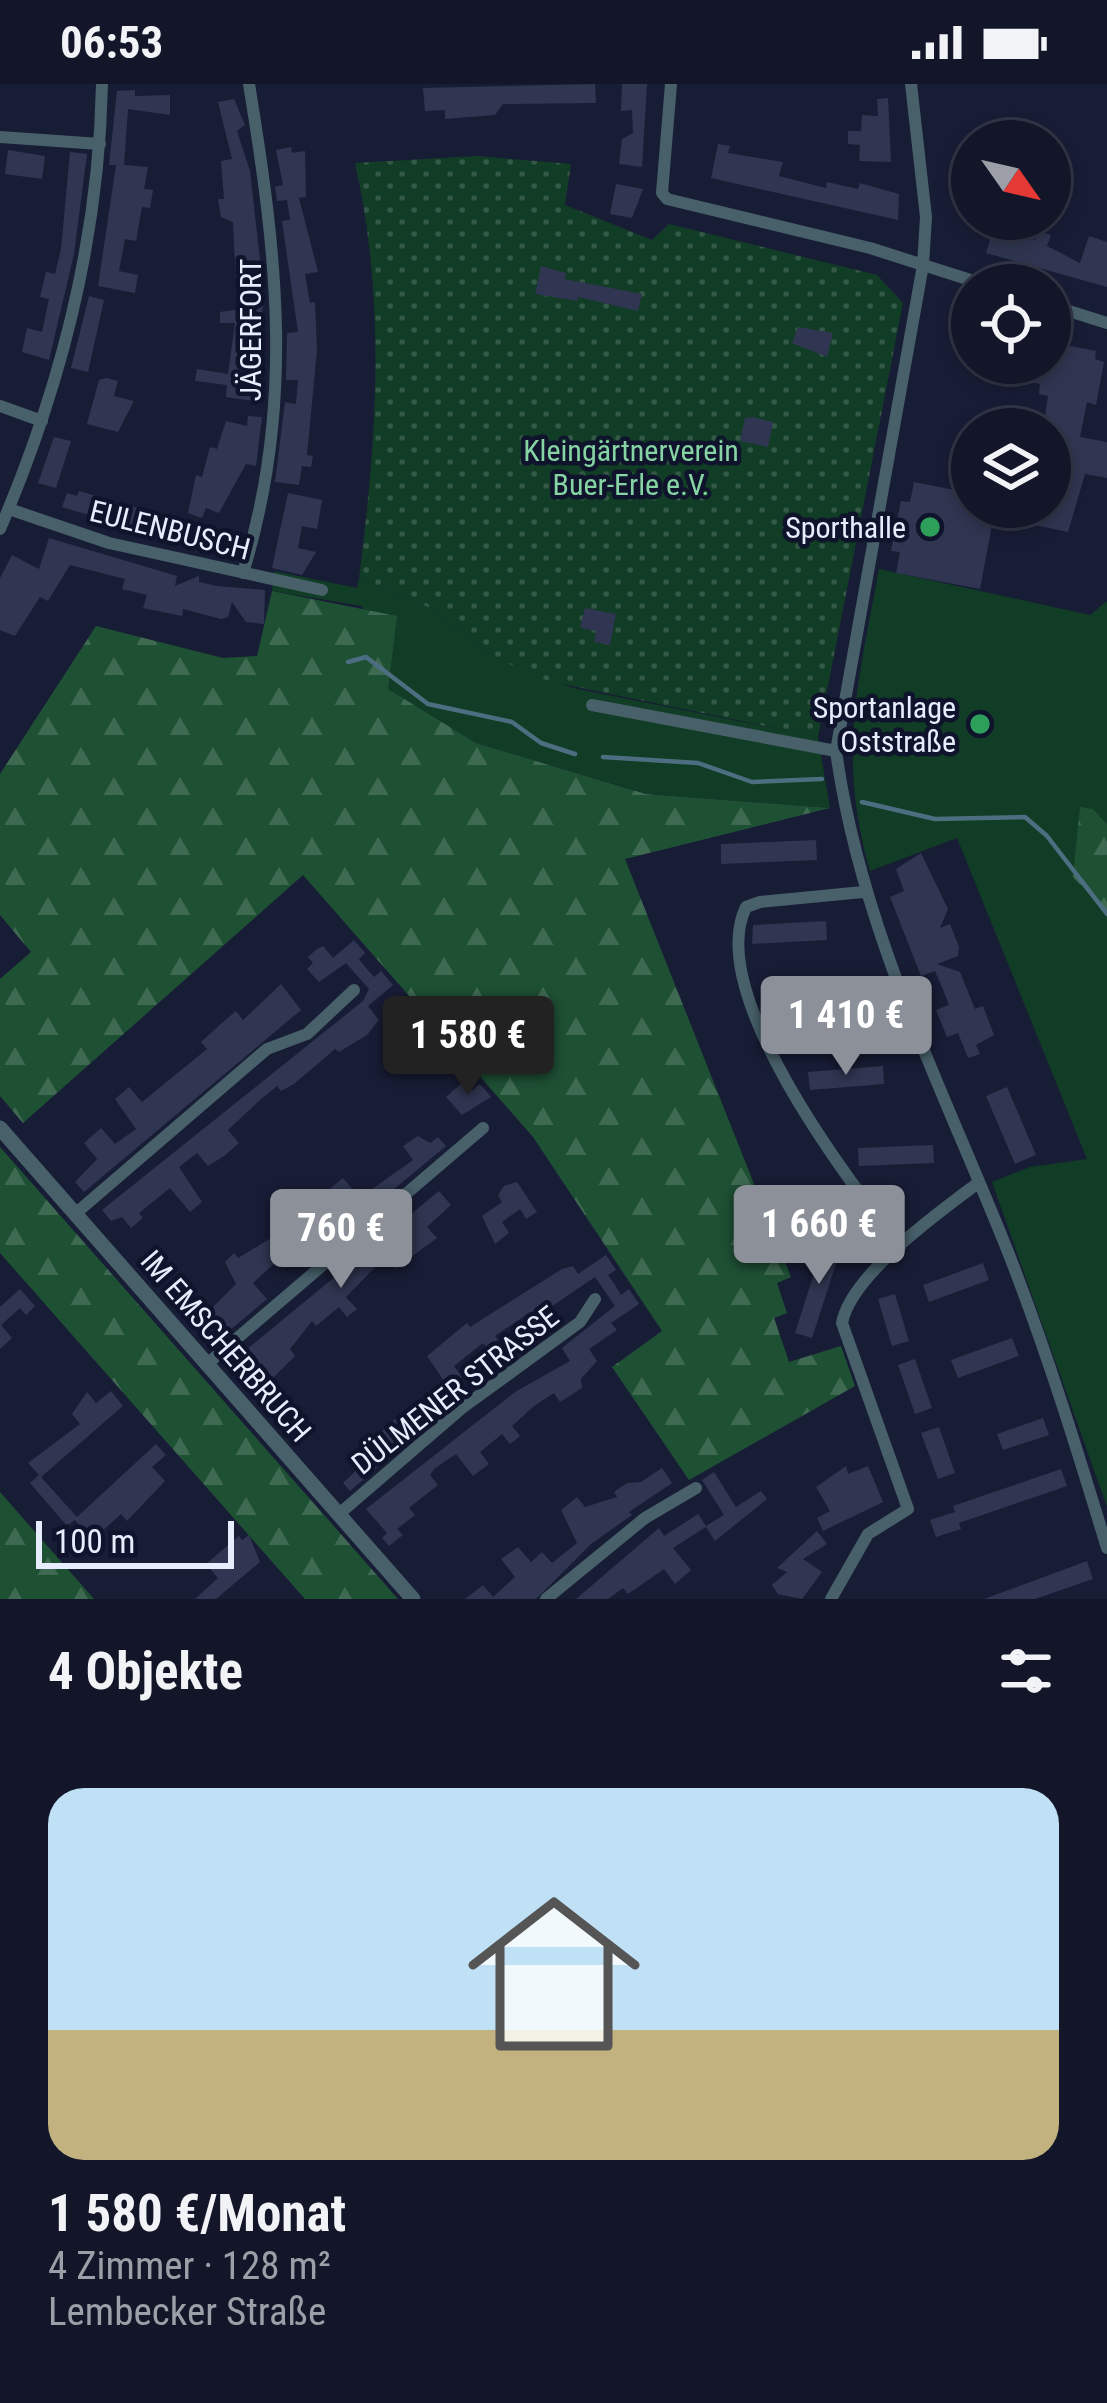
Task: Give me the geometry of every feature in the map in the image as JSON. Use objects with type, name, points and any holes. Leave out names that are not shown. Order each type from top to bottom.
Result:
[{"type":"street","points":[[0,529],[43,421],[87,250],[102,84]]},
{"type":"street","name":"JÄGERFORT","points":[[243,573],[270,465],[279,323],[249,84]]},
{"type":"street","points":[[671,84],[662,193],[667,200],[951,274]]},
{"type":"street","points":[[911,84],[926,217],[923,265],[836,751],[846,826],[863,892],[1043,1349],[1107,1548]]},
{"type":"street","points":[[0,137],[100,144]]},
{"type":"street","points":[[1071,312],[1107,323]]},
{"type":"street","points":[[0,406],[43,421]]},
{"type":"street","name":"EULENBUSCH","points":[[9,509],[109,543],[322,590]]},
{"type":"street","points":[[592,705],[836,751]]},
{"type":"street","points":[[863,892],[760,902],[746,907],[736,926],[742,972],[761,1032],[788,1084],[900,1247]]},
{"type":"street","points":[[76,1214],[267,1049],[307,1034],[354,989]]},
{"type":"street","name":"IM EMSCHERBRUCH","points":[[0,1128],[413,1599]]},
{"type":"street","points":[[206,1365],[483,1128]]},
{"type":"street","points":[[831,1599],[868,1534],[908,1509],[842,1323],[846,1302],[900,1247],[978,1183]]},
{"type":"street","name":"DÜLMENER STRASSE","points":[[339,1514],[462,1408],[580,1322],[596,1299]]},
{"type":"street","points":[[546,1599],[646,1518],[697,1488]]},
{"type":"green space","name":"Kleingärtnerverein Buer-Erle e.V.","points":[[477,156],[571,164],[565,205],[652,240],[669,224],[877,275],[903,303],[818,737],[548,681],[496,658],[428,607],[359,578],[374,422],[375,318],[355,163]]},
{"type":"green space","points":[[879,569],[1090,615],[1107,601],[1107,824],[1093,809],[1073,877],[1107,914],[1107,1507],[992,1182],[1030,1167],[1087,1159],[957,838],[870,871],[860,830],[854,720]]},
{"type":"green space","points":[[274,571],[357,588],[359,578],[428,607],[496,658],[573,688],[818,737],[830,808],[647,794],[476,743],[387,689],[362,606],[272,591]]},
{"type":"green space","points":[[272,591],[397,616],[388,689],[476,743],[646,794],[830,808],[625,859],[791,1277],[777,1283],[787,1313],[774,1318],[789,1362],[841,1346],[855,1386],[689,1480],[612,1367],[662,1331],[533,1137],[303,875],[23,1123],[0,1096],[0,979],[31,952],[0,915],[0,774],[96,626],[223,658],[257,656]]},
{"type":"green space","points":[[1080,807],[1093,809],[1107,824],[1107,914],[1073,877]]},
{"type":"green space","points":[[0,1147],[398,1599],[305,1599],[0,1253]]},
{"type":"green space","points":[[0,1492],[94,1599],[0,1599]]},
{"type":"building","points":[[595,84],[596,103],[503,104],[495,115],[445,119],[445,110],[425,111],[423,88]]},
{"type":"building","points":[[622,84],[647,84],[642,167],[619,164],[622,139],[633,133],[632,110],[621,111]]},
{"type":"building","points":[[135,90],[135,96],[170,95],[170,115],[128,109],[124,165],[148,167],[144,189],[153,190],[150,208],[142,207],[136,241],[125,239],[119,271],[138,275],[135,293],[98,286],[116,165],[109,165],[117,91]]},
{"type":"building","points":[[888,98],[891,162],[859,161],[860,145],[848,144],[848,131],[861,131],[862,115],[878,116],[877,99]]},
{"type":"building","points":[[234,99],[245,125],[237,131],[250,171],[264,296],[253,401],[226,397],[227,385],[195,381],[197,369],[228,374],[235,323],[220,323],[220,312],[247,308],[245,288],[236,288],[233,222],[221,217],[218,199],[224,199],[221,161],[232,159],[218,102]]},
{"type":"building","points":[[718,144],[730,146],[728,153],[783,162],[779,176],[826,188],[827,182],[858,189],[860,183],[899,194],[898,220],[711,178]]},
{"type":"building","points":[[291,147],[292,153],[305,151],[306,197],[299,198],[318,272],[305,274],[310,303],[315,302],[317,350],[307,455],[313,456],[311,467],[302,466],[299,485],[275,482],[285,402],[296,404],[298,380],[286,380],[287,333],[298,332],[282,221],[290,220],[287,200],[277,201],[275,187],[283,185],[276,150]]},
{"type":"building","points":[[8,150],[45,156],[42,179],[5,174]]},
{"type":"building","points":[[70,152],[87,154],[74,254],[49,360],[22,352],[27,328],[42,332],[49,299],[40,297],[46,272],[55,274],[61,249]]},
{"type":"building","points":[[616,184],[643,189],[632,218],[610,214]]},
{"type":"building","points":[[1089,236],[1107,242],[1107,287],[1071,277],[1071,264],[1025,264],[986,253],[990,240],[1049,240],[1047,246],[1080,263]]},
{"type":"building","points":[[541,266],[566,273],[565,279],[642,294],[638,311],[578,297],[578,301],[535,294]]},
{"type":"building","points":[[89,296],[104,300],[88,372],[71,368]]},
{"type":"building","points":[[798,327],[833,333],[827,357],[792,343]]},
{"type":"building","points":[[1071,346],[1096,351],[1095,359],[1104,362],[1096,405],[1087,402],[1080,437],[1107,442],[1107,478],[1085,474],[1071,522],[1071,408],[1046,408],[1048,396],[1039,394],[1040,384],[1071,384]]},
{"type":"building","points":[[99,380],[118,381],[114,396],[134,401],[118,432],[87,424]]},
{"type":"building","points":[[248,416],[262,417],[256,466],[246,464],[219,513],[206,508],[202,518],[188,513],[196,475],[202,477],[210,447],[217,449],[226,421],[247,426]]},
{"type":"building","points":[[745,418],[773,422],[768,447],[740,441]]},
{"type":"building","points":[[54,437],[71,441],[56,488],[38,483]]},
{"type":"building","name":"Sporthalle","points":[[914,482],[951,489],[951,528],[991,528],[980,589],[896,573],[900,552],[891,551],[901,501],[910,502]]},
{"type":"building","points":[[79,491],[151,512],[150,517],[179,527],[175,538],[169,544],[155,539],[156,535],[62,507],[67,493],[77,496]]},
{"type":"building","points":[[288,493],[322,500],[317,529],[302,526],[298,548],[316,552],[302,575],[272,568]]},
{"type":"building","points":[[49,538],[177,576],[175,586],[199,576],[199,582],[217,586],[265,590],[264,624],[246,622],[232,602],[228,617],[221,619],[183,609],[182,616],[143,608],[147,595],[122,589],[125,579],[70,565],[48,601],[40,597],[15,636],[0,630],[0,578],[12,555],[39,569]]},
{"type":"building","points":[[585,608],[616,614],[610,645],[594,642],[596,631],[580,628]]},
{"type":"building","points":[[816,840],[817,860],[721,864],[721,844]]},
{"type":"building","points":[[921,853],[948,909],[940,928],[950,924],[959,947],[958,956],[937,964],[960,972],[975,1009],[983,1006],[994,1035],[976,1045],[980,1054],[968,1058],[958,1033],[947,1037],[936,1010],[949,1005],[941,985],[935,971],[921,976],[890,897],[904,891],[896,869]]},
{"type":"building","points":[[826,921],[827,940],[752,944],[753,925]]},
{"type":"building","points":[[354,940],[365,953],[359,959],[366,968],[374,977],[381,971],[393,985],[368,1006],[379,1020],[367,1035],[339,1052],[335,1049],[294,1084],[281,1091],[277,1086],[260,1100],[228,1130],[239,1143],[224,1156],[208,1166],[197,1153],[179,1167],[202,1202],[190,1212],[170,1188],[139,1213],[143,1218],[131,1228],[122,1217],[111,1221],[102,1210],[363,1001],[369,989],[346,963],[319,982],[307,969],[313,963],[308,957],[317,949],[323,946],[333,958]]},
{"type":"building","points":[[281,984],[301,1010],[84,1192],[75,1182],[97,1159],[84,1143],[101,1128],[115,1144],[136,1129],[115,1099],[129,1087],[142,1102],[207,1049],[201,1042],[223,1022],[236,1011],[243,1020]]},
{"type":"building","points":[[847,995],[848,1014],[773,1019],[772,1000]]},
{"type":"building","points":[[883,1066],[884,1084],[810,1090],[808,1072]]},
{"type":"building","points":[[463,1082],[471,1091],[480,1084],[491,1097],[462,1115],[446,1097]]},
{"type":"building","points":[[1007,1087],[1036,1155],[1015,1164],[986,1096]]},
{"type":"building","points":[[418,1136],[430,1143],[438,1137],[446,1146],[339,1235],[327,1222],[297,1249],[294,1245],[253,1283],[267,1299],[217,1341],[198,1322],[236,1284],[225,1262],[234,1253],[238,1258],[268,1240],[343,1178],[355,1192],[360,1188],[365,1194],[413,1160],[403,1146]]},
{"type":"building","points":[[933,1145],[934,1163],[859,1166],[858,1148]]},
{"type":"building","points":[[517,1182],[537,1212],[526,1219],[520,1209],[502,1222],[509,1233],[495,1244],[482,1216],[502,1202],[498,1195],[504,1186]]},
{"type":"building","points":[[439,1191],[451,1205],[427,1227],[437,1238],[395,1269],[385,1257],[346,1297],[357,1309],[347,1317],[339,1307],[316,1326],[312,1321],[290,1349],[295,1356],[273,1378],[267,1371],[252,1383],[234,1360]]},
{"type":"building","points":[[826,1236],[843,1242],[812,1338],[795,1333]]},
{"type":"building","points":[[606,1255],[616,1270],[608,1275],[621,1295],[629,1289],[639,1304],[611,1323],[617,1330],[589,1349],[597,1361],[581,1379],[582,1388],[560,1402],[554,1393],[534,1406],[512,1426],[520,1436],[510,1444],[502,1434],[480,1452],[489,1464],[473,1476],[456,1454],[434,1469],[430,1475],[438,1485],[409,1508],[415,1515],[397,1529],[403,1535],[389,1546],[382,1538],[387,1533],[366,1509],[515,1392],[570,1361],[562,1348],[615,1306],[595,1277],[530,1321],[526,1315],[495,1336],[498,1340],[487,1348],[483,1343],[454,1366],[462,1377],[449,1387],[458,1397],[350,1491],[343,1483],[362,1465],[355,1457],[396,1418],[410,1419],[448,1387],[427,1356],[467,1323],[470,1327],[562,1269],[573,1266],[578,1274]]},
{"type":"building","points":[[983,1263],[989,1280],[929,1302],[923,1285]]},
{"type":"building","points":[[20,1289],[35,1306],[26,1315],[20,1308],[1,1325],[12,1338],[0,1349],[0,1307]]},
{"type":"building","points":[[895,1294],[909,1341],[892,1346],[878,1299]]},
{"type":"building","points":[[1012,1338],[1019,1356],[958,1378],[951,1360]]},
{"type":"building","points":[[915,1359],[932,1408],[915,1414],[898,1365]]},
{"type":"building","points":[[111,1391],[123,1406],[41,1477],[77,1517],[156,1444],[166,1455],[152,1467],[165,1481],[127,1521],[121,1514],[99,1534],[93,1526],[86,1532],[75,1520],[67,1526],[30,1483],[39,1475],[28,1463],[80,1424],[72,1414],[87,1392],[96,1403]]},
{"type":"building","points":[[1043,1418],[1049,1435],[1003,1450],[997,1434]]},
{"type":"building","points":[[939,1427],[955,1473],[938,1479],[921,1433]]},
{"type":"building","points":[[846,1466],[848,1474],[868,1466],[883,1502],[823,1531],[817,1518],[830,1511],[816,1487]]},
{"type":"building","points":[[662,1468],[672,1483],[591,1544],[536,1599],[465,1599],[483,1585],[493,1597],[515,1577],[501,1559],[518,1547],[531,1562],[542,1552],[552,1563],[577,1543],[561,1510],[577,1497],[585,1507],[617,1497],[614,1492],[627,1483],[641,1482]]},
{"type":"building","points":[[1061,1469],[1067,1486],[959,1523],[961,1529],[936,1537],[930,1520],[955,1512],[953,1506]]},
{"type":"building","points":[[714,1472],[736,1507],[761,1491],[767,1499],[715,1541],[706,1527],[673,1548],[691,1570],[675,1584],[664,1569],[628,1594],[623,1588],[608,1599],[576,1599],[659,1528],[664,1536],[698,1514],[706,1526],[724,1515],[702,1480]]},
{"type":"building","points":[[817,1531],[827,1544],[803,1559],[822,1572],[802,1599],[778,1594],[772,1585],[787,1572],[777,1568]]},
{"type":"building","points":[[249,1535],[260,1562],[216,1599],[195,1599],[218,1578],[206,1564],[239,1536],[242,1540]]},
{"type":"building","points":[[1087,1561],[1093,1579],[1035,1599],[984,1599]]},
{"type":"waterway","points":[[348,662],[366,657],[428,704],[512,722],[541,743],[575,754]]},
{"type":"waterway","points":[[603,757],[698,763],[752,782],[822,779]]},
{"type":"waterway","points":[[862,802],[935,819],[1025,817],[1047,836],[1107,914]]},
{"type":"place","name":"Sporthalle","points":[[930,527]]},
{"type":"place","name":"Sportanlage Oststraße","points":[[980,724]]}]
